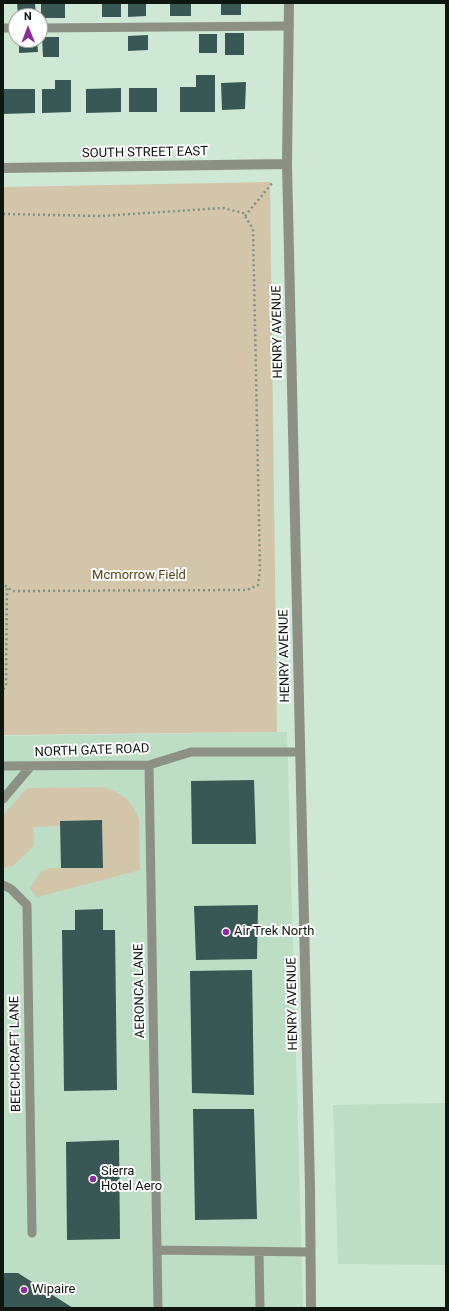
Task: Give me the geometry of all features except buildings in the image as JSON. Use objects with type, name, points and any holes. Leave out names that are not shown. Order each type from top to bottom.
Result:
[{"type":"street","name":"HENRY AVENUE","points":[[289,3],[287,164],[310,1189],[311,1308]]},
{"type":"street","name":"SOUTH STREET EAST","points":[[3,168],[287,164]]},
{"type":"lane","points":[[48,28],[289,26]]},
{"type":"lane","name":"NORTH GATE ROAD","points":[[3,766],[149,765],[191,752],[300,752]]},
{"type":"lane","name":"AERONCA LANE","points":[[149,765],[158,1308]]},
{"type":"lane","points":[[3,799],[31,766]]},
{"type":"lane","name":"BEECHCRAFT LANE","points":[[3,885],[11,889],[27,905],[32,1233]]},
{"type":"lane","points":[[157,1250],[310,1252]]},
{"type":"lane","points":[[259,1252],[260,1308]]},
{"type":"path","points":[[245,216],[287,164]]},
{"type":"path","points":[[3,214],[102,216],[223,208],[243,213],[253,229],[260,570],[258,585],[247,590],[12,591],[3,584]]},
{"type":"path","points":[[3,689],[6,686],[7,587]]},
{"type":"shaded area","points":[[287,732],[303,1308],[3,1308],[3,736]]},
{"type":"shaded area","points":[[446,1103],[446,1265],[338,1264],[333,1105]]},
{"type":"green space","name":"Mcmorrow Field","points":[[270,182],[277,732],[3,735],[3,187]]},
{"type":"green space","points":[[103,787],[126,798],[134,808],[139,819],[140,870],[37,897],[30,888],[41,872],[50,868],[103,868],[102,820],[60,821],[60,826],[33,827],[34,846],[13,866],[3,868],[3,815],[27,788]]},
{"type":"place","name":"Air Trek North","points":[[226,932]]},
{"type":"place","name":"Sierra Hotel Aero","points":[[93,1179]]},
{"type":"place","name":"Wipaire","points":[[24,1290]]}]
